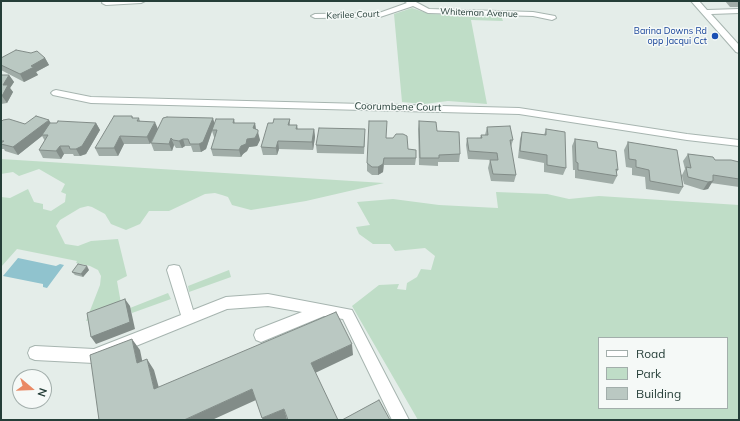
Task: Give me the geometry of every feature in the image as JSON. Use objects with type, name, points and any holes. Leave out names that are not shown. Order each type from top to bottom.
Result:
[{"type":"street","points":[[106,3],[141,1]]},
{"type":"street","points":[[695,1],[739,50]]},
{"type":"street","name":"Kerilee Court","points":[[316,16],[380,15],[410,3]]},
{"type":"street","name":"Whiteman Avenue","points":[[410,3],[434,12],[533,14],[552,18]]},
{"type":"street","points":[[704,12],[739,11]]},
{"type":"street","name":"Coorumbene Court","points":[[56,93],[91,100],[519,111],[687,137],[739,143]]},
{"type":"street","points":[[174,270],[190,318]]},
{"type":"street","points":[[34,353],[94,356],[226,303],[268,300],[347,314],[401,420]]},
{"type":"street","points":[[261,335],[324,310]]},
{"type":"green space","points":[[412,8],[430,14],[501,16],[503,21],[471,20],[487,104],[448,101],[424,104],[402,102],[394,14]]},
{"type":"green space","points":[[1,159],[384,183],[306,201],[251,210],[232,205],[228,197],[215,193],[205,194],[169,211],[149,211],[140,224],[126,230],[111,224],[105,214],[92,207],[88,206],[80,208],[60,220],[56,226],[65,244],[78,246],[91,241],[118,239],[127,276],[117,281],[122,309],[86,321],[100,285],[101,276],[98,270],[90,266],[76,263],[77,261],[17,249],[1,267],[1,197],[10,198],[28,189],[34,202],[43,204],[43,209],[51,211],[65,202],[66,194],[61,192],[65,184],[39,169],[19,176],[13,172],[1,174]]},
{"type":"green space","points":[[496,192],[547,194],[569,199],[599,196],[739,205],[739,420],[418,420],[352,306],[379,285],[399,284],[397,289],[406,290],[407,283],[417,277],[421,269],[431,270],[435,256],[425,248],[395,251],[390,244],[373,244],[359,234],[356,227],[370,225],[357,202],[393,199],[439,205],[498,208]]},
{"type":"green space","points":[[229,270],[231,277],[189,292],[188,286]]},
{"type":"green space","points":[[168,293],[171,299],[132,313],[130,308]]},
{"type":"water","points":[[18,258],[56,266],[60,264],[64,265],[47,288],[43,287],[43,284],[3,276]]},
{"type":"building","points":[[16,50],[31,53],[37,51],[45,58],[31,66],[34,67],[20,74],[1,65],[1,58]]},
{"type":"building","points":[[1,75],[9,75],[3,85],[8,85],[2,96],[1,96]]},
{"type":"building","points":[[36,116],[49,120],[13,147],[1,144],[4,141],[1,141],[1,122],[3,120],[9,119],[25,124]]},
{"type":"building","points":[[114,116],[132,116],[132,118],[139,118],[137,121],[155,122],[147,137],[120,136],[114,148],[95,148]]},
{"type":"building","points":[[163,118],[213,118],[203,142],[199,144],[190,144],[188,139],[179,141],[171,138],[169,144],[151,143]]},
{"type":"building","points":[[216,119],[234,119],[233,123],[255,123],[253,128],[258,130],[258,132],[255,138],[247,139],[246,144],[241,146],[239,150],[211,149],[217,130],[212,130]]},
{"type":"building","points":[[274,119],[290,119],[288,125],[297,125],[296,129],[314,129],[312,142],[278,141],[276,148],[261,147],[268,123],[273,123]]},
{"type":"building","points":[[58,121],[96,123],[82,146],[76,149],[70,149],[69,146],[60,146],[56,151],[39,150],[48,135],[42,135],[50,123],[57,123]]},
{"type":"building","points":[[369,121],[387,121],[386,138],[393,138],[396,134],[403,134],[407,136],[408,149],[416,150],[416,158],[384,158],[383,164],[378,167],[372,167],[367,163]]},
{"type":"building","points":[[419,121],[436,122],[437,131],[459,132],[460,154],[439,155],[439,158],[420,158]]},
{"type":"building","points":[[510,126],[513,140],[510,140],[516,175],[493,174],[490,160],[498,160],[497,153],[469,151],[467,138],[482,138],[481,135],[488,135],[487,127]]},
{"type":"building","points":[[319,128],[365,129],[364,147],[316,145]]},
{"type":"building","points":[[546,129],[565,132],[566,168],[547,165],[547,155],[520,151],[522,132],[546,135]]},
{"type":"building","points":[[575,139],[597,142],[598,148],[616,151],[618,170],[616,169],[617,176],[578,170],[578,163],[576,162]]},
{"type":"building","points":[[628,142],[677,150],[683,187],[650,181],[649,170],[636,167],[636,160],[629,159]]},
{"type":"building","points":[[688,154],[713,157],[715,160],[731,160],[739,162],[739,179],[713,175],[713,181],[708,182],[688,177],[686,167],[691,168]]},
{"type":"building","points":[[78,264],[87,266],[81,274],[72,272]]},
{"type":"building","points":[[125,299],[130,322],[91,337],[87,313]]},
{"type":"building","points":[[336,312],[352,344],[311,363],[338,420],[288,420],[284,409],[262,418],[252,389],[184,420],[99,420],[90,355],[132,339],[137,363],[147,359],[154,389]]},
{"type":"building","points":[[379,400],[390,420],[342,420]]},
{"type":"place","name":"Barina Downs Rd opp Jacqui Cct","points":[[715,36]]}]
